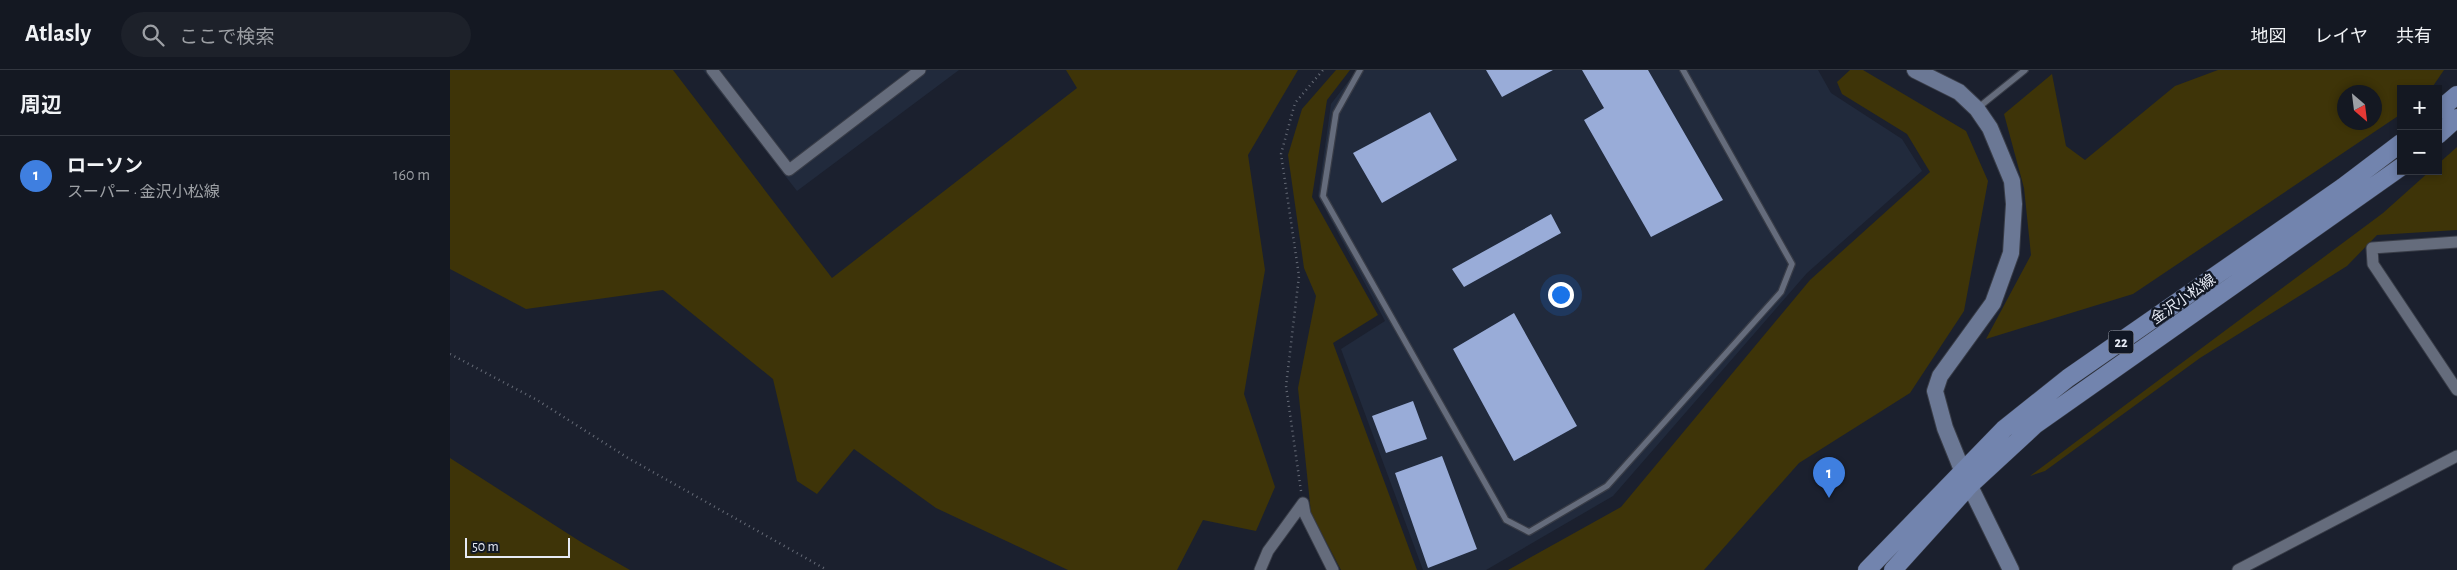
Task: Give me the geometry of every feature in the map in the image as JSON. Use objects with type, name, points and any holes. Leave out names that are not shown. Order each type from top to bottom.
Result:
[{"type":"main road","points":[[2442,108],[2457,95]]},
{"type":"main road","points":[[2442,131],[2457,118]]},
{"type":"main road","name":"金沢小松線","points":[[1893,570],[2004,429],[2068,378],[2343,187],[2397,146]]},
{"type":"main road","name":"金沢小松線","points":[[1867,570],[1966,478],[2035,425],[2397,170]]},
{"type":"street","points":[[712,70],[790,170],[920,70]]},
{"type":"street","points":[[1915,70],[1959,92],[1977,109],[1990,128],[2012,182],[2014,204],[2011,253],[1993,303],[1940,376],[1936,391],[1945,428],[1966,478],[2011,570]]},
{"type":"street","points":[[2457,242],[2372,248],[2373,264],[2457,390]]},
{"type":"street","points":[[2238,570],[2457,456]]},
{"type":"street","points":[[1260,570],[1268,551],[1303,503]]},
{"type":"street","points":[[1303,503],[1305,514],[1334,570]]},
{"type":"lane","points":[[1360,70],[1336,113],[1323,196],[1506,520],[1529,532],[1607,486],[1780,292],[1792,264],[1683,70]]},
{"type":"lane","points":[[1977,109],[2025,70]]},
{"type":"path","points":[[1303,503],[1286,386],[1299,276],[1281,154],[1296,103],[1323,70]]},
{"type":"path","points":[[450,354],[537,400],[628,458],[827,570]]},
{"type":"shaded area","points":[[450,70],[673,70],[832,278],[1077,88],[1066,70],[1298,70],[1248,155],[1265,270],[1244,394],[1275,487],[1256,531],[1203,520],[1177,570],[1068,570],[936,508],[854,449],[817,494],[797,481],[773,379],[663,290],[526,309],[450,269]]},
{"type":"shaded area","points":[[703,70],[959,70],[797,191]]},
{"type":"shaded area","points":[[1336,70],[1350,70],[1327,100],[1312,197],[1378,315],[1333,343],[1417,570],[1341,570],[1311,513],[1298,388],[1316,296],[1304,268],[1288,155],[1302,109]]},
{"type":"shaded area","points":[[1357,70],[1818,70],[1831,93],[1902,139],[1922,171],[1807,273],[1613,496],[1486,570],[1423,570],[1341,349],[1385,321],[1318,196],[1331,104]]},
{"type":"shaded area","points":[[1850,70],[1863,70],[1966,131],[1988,181],[1964,311],[1910,393],[1799,463],[1704,570],[1508,570],[1621,507],[1810,280],[1930,172],[1907,134],[1842,94],[1837,82]]},
{"type":"shaded area","points":[[2218,70],[2444,70],[2434,85],[2397,85],[2397,117],[2382,127],[2382,85],[2337,85],[2337,130],[2377,130],[2133,294],[1986,339],[2031,255],[2024,188],[2004,114],[2052,74],[2066,146],[2085,160],[2175,86]]},
{"type":"shaded area","points":[[2457,147],[2457,230],[2377,235],[2347,266],[2200,358],[2045,471],[2030,476],[2383,213],[2426,175],[2442,175],[2442,160]]},
{"type":"shaded area","points":[[450,458],[584,544],[630,570],[450,570]]},
{"type":"building","points":[[1486,70],[1553,70],[1502,97]]},
{"type":"building","points":[[1582,70],[1648,70],[1723,200],[1651,237],[1584,120],[1604,108]]},
{"type":"building","points":[[1430,112],[1457,160],[1382,203],[1353,153]]},
{"type":"building","points":[[1551,214],[1561,233],[1464,287],[1452,269]]},
{"type":"building","points":[[1514,313],[1577,426],[1514,461],[1453,349]]},
{"type":"building","points":[[1413,401],[1427,439],[1386,453],[1372,416]]},
{"type":"building","points":[[1442,456],[1477,549],[1428,568],[1395,473]]},
{"type":"place","name":"ローソン","points":[[1829,498]]}]
